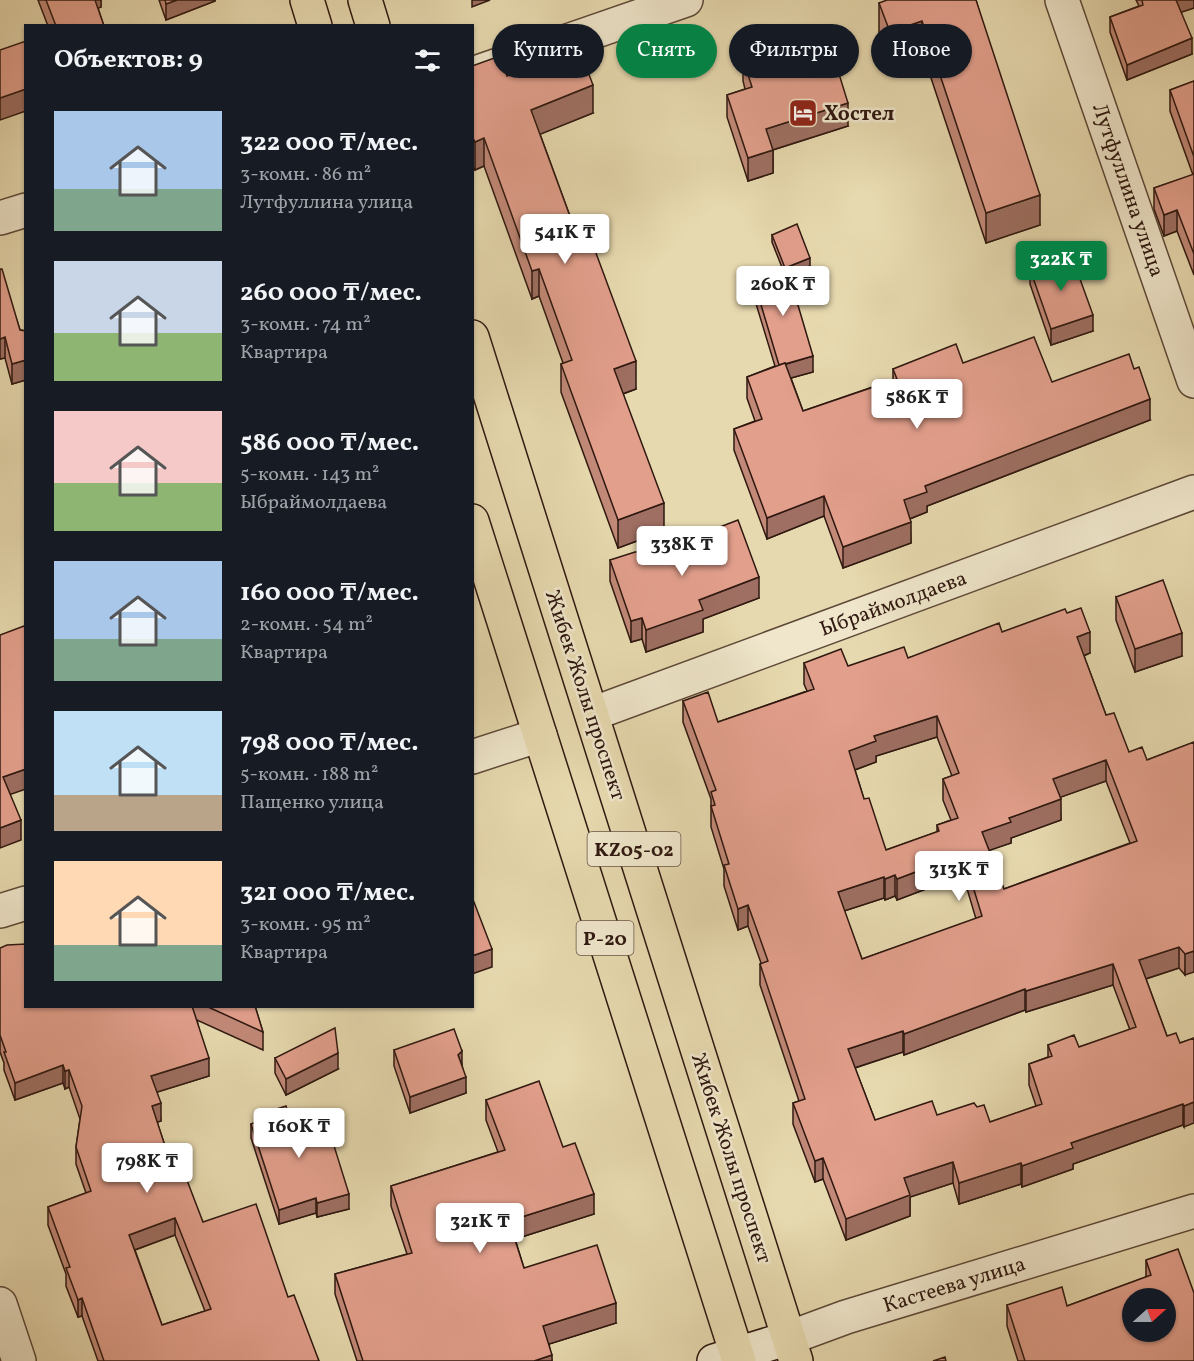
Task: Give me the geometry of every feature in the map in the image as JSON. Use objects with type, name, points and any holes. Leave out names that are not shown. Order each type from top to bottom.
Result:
[{"type":"highway","points":[[307,0],[314,24]]},
{"type":"highway","points":[[365,0],[372,24]]},
{"type":"highway","name":"Жибек Жолы проспект","points":[[474,343],[792,1349]]},
{"type":"highway","name":"Р-20","points":[[474,527],[540,735],[730,1359]]},
{"type":"street","points":[[474,73],[686,0]]},
{"type":"street","name":"Лутфуллина улица","points":[[1062,0],[1194,381]]},
{"type":"street","points":[[0,218],[24,211]]},
{"type":"street","name":"Ыбраймолдаева","points":[[592,714],[1194,492]]},
{"type":"street","points":[[474,756],[540,735]]},
{"type":"street","points":[[0,911],[24,904]]},
{"type":"street","name":"Кастеева улица","points":[[730,1359],[792,1349],[846,1317],[1194,1211]]},
{"type":"street","points":[[0,1304],[19,1361]]},
{"type":"building","points":[[46,0],[95,0],[103,24],[55,24]]},
{"type":"building","points":[[165,0],[177,0],[166,4]]},
{"type":"building","points":[[887,0],[976,0],[1040,195],[986,213],[941,78],[972,78],[972,24],[923,24],[922,21],[913,24],[887,24],[879,3]]},
{"type":"building","points":[[1142,0],[1176,0],[1192,38],[1127,65],[1110,17],[1143,5]]},
{"type":"building","points":[[24,42],[24,90],[0,98],[0,50]]},
{"type":"building","points":[[492,59],[492,78],[590,78],[593,85],[531,110],[582,249],[593,245],[636,361],[614,369],[664,503],[618,520],[561,364],[572,360],[539,269],[532,271],[484,138],[475,142],[474,140],[474,65]]},
{"type":"building","points":[[749,78],[840,78],[848,103],[766,129],[773,150],[748,158],[727,95],[752,87]]},
{"type":"building","points":[[1194,81],[1194,157],[1170,90]]},
{"type":"building","points":[[1194,174],[1194,254],[1177,210],[1164,215],[1154,188]]},
{"type":"building","points":[[797,224],[810,258],[785,268],[772,235]]},
{"type":"building","points":[[1071,254],[1093,315],[1051,329],[1030,269]]},
{"type":"building","points":[[787,268],[813,356],[779,365],[753,278]]},
{"type":"building","points":[[0,269],[2,269],[20,330],[24,331],[24,361],[12,364],[5,337],[0,339]]},
{"type":"building","points":[[1034,337],[1052,382],[1129,354],[1134,369],[1139,367],[1150,399],[925,486],[927,492],[904,500],[911,522],[843,547],[824,496],[767,518],[734,429],[762,419],[747,377],[785,363],[803,411],[897,379],[893,369],[956,344],[963,363]]},
{"type":"building","points":[[738,520],[759,577],[699,600],[703,610],[646,630],[642,618],[631,621],[610,560],[635,552],[719,549],[712,530]]},
{"type":"building","points":[[1163,580],[1182,633],[1135,649],[1116,597]]},
{"type":"building","points":[[1081,608],[1090,632],[1077,637],[1106,715],[1114,713],[1129,752],[1142,747],[1147,760],[1194,742],[1194,951],[1185,954],[1179,947],[1139,960],[1167,1036],[1176,1033],[1180,1043],[1194,1038],[1194,1102],[1071,1143],[1073,1148],[1022,1166],[1021,1163],[959,1183],[953,1162],[904,1178],[910,1195],[846,1219],[823,1158],[815,1161],[793,1103],[805,1099],[760,964],[768,961],[748,905],[738,909],[724,865],[729,864],[711,806],[715,805],[711,792],[716,790],[683,701],[708,692],[718,722],[814,689],[804,663],[841,649],[848,666],[904,647],[908,658],[999,623],[1002,632],[1065,609],[1067,613]],"holes":[[[937,716],[959,773],[943,779],[958,818],[937,825],[939,831],[886,850],[869,798],[864,799],[849,751],[876,741],[874,736]],[[1106,760],[1137,841],[1004,889],[982,832],[1011,822],[1009,818],[1061,799],[1053,779]],[[963,854],[982,916],[862,959],[838,892],[884,877],[885,879],[895,875],[897,879]],[[1113,964],[1136,1027],[1079,1047],[1074,1035],[1048,1045],[1052,1056],[1029,1064],[1042,1104],[990,1122],[984,1105],[977,1107],[974,1103],[937,1115],[932,1101],[875,1120],[848,1049],[903,1031],[904,1034],[1025,989],[1026,991]]]},
{"type":"building","points":[[24,626],[24,770],[3,777],[21,820],[0,828],[0,635]]},
{"type":"building","points":[[474,902],[492,949],[474,955]]},
{"type":"building","points":[[24,944],[24,1008],[193,1008],[209,1058],[151,1076],[161,1103],[152,1106],[167,1152],[175,1149],[203,1222],[256,1204],[288,1297],[294,1295],[319,1361],[104,1361],[82,1298],[78,1300],[66,1268],[70,1267],[48,1207],[91,1191],[76,1147],[82,1106],[69,1070],[65,1071],[63,1065],[15,1083],[0,1035],[0,948],[7,945]],"holes":[[[175,1218],[211,1309],[162,1325],[129,1235]]]},
{"type":"building","points":[[210,1008],[256,1008],[263,1032]]},
{"type":"building","points":[[335,1028],[338,1053],[286,1079],[275,1058]]},
{"type":"building","points":[[454,1029],[462,1051],[458,1055],[466,1077],[410,1097],[394,1050]]},
{"type":"building","points":[[539,1081],[563,1147],[575,1143],[594,1194],[509,1221],[524,1268],[597,1245],[616,1303],[543,1326],[552,1355],[534,1361],[363,1361],[335,1274],[412,1253],[391,1186],[505,1150],[486,1100]]},
{"type":"building","points":[[286,1106],[292,1125],[320,1117],[321,1121],[326,1120],[349,1194],[317,1203],[316,1198],[279,1210],[251,1124],[263,1120],[261,1114]]},
{"type":"building","points":[[1178,1249],[1194,1293],[1194,1361],[1025,1361],[1007,1305],[1062,1287],[1067,1306],[1151,1275],[1146,1260]]},
{"type":"building","points":[[945,1357],[946,1361],[933,1361]]},
{"type":"place","name":"Хостел","points":[[803,113]]}]
